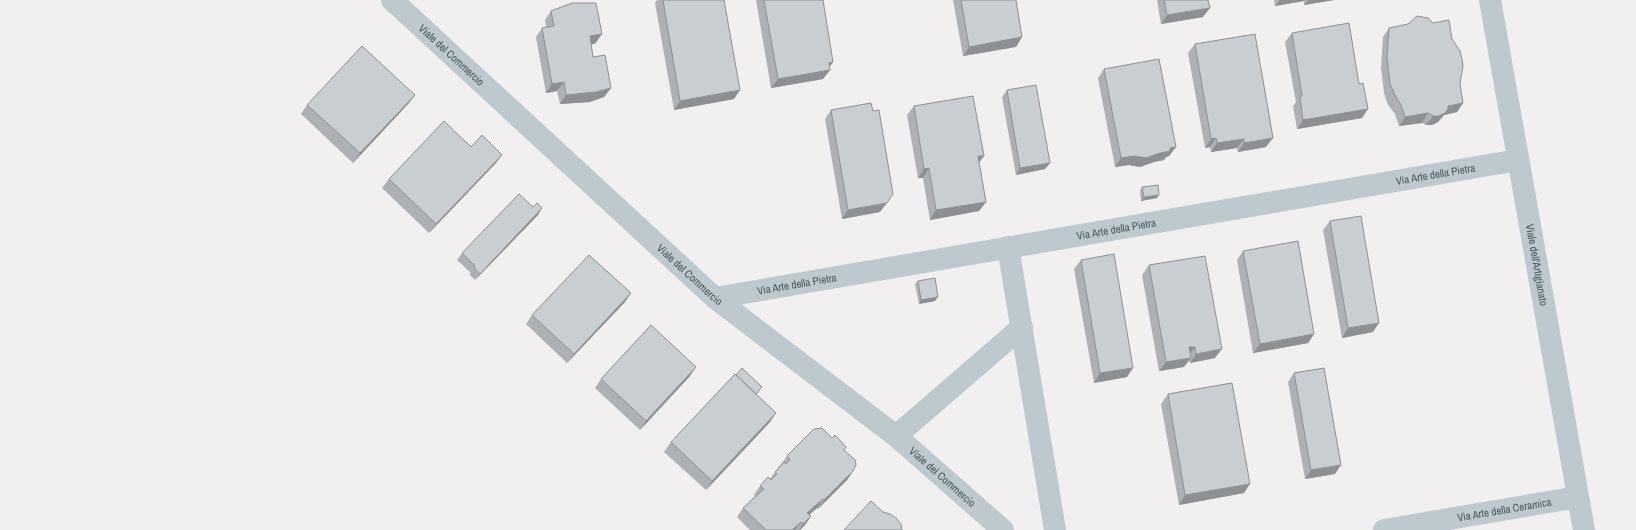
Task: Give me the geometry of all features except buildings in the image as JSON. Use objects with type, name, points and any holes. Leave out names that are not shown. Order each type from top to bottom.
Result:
[{"type":"street","name":"Viale dell'Artigianato","points":[[1490,0],[1584,530]]},
{"type":"street","name":"Viale del Commercio","points":[[400,1],[715,298],[896,436],[1003,530]]},
{"type":"street","name":"Via Arte della Pietra","points":[[715,298],[1518,160]]},
{"type":"street","points":[[1008,247],[1055,530]]},
{"type":"street","points":[[896,436],[1022,327]]},
{"type":"street","name":"Via Arte della Ceramica","points":[[1384,530],[1578,497]]}]
